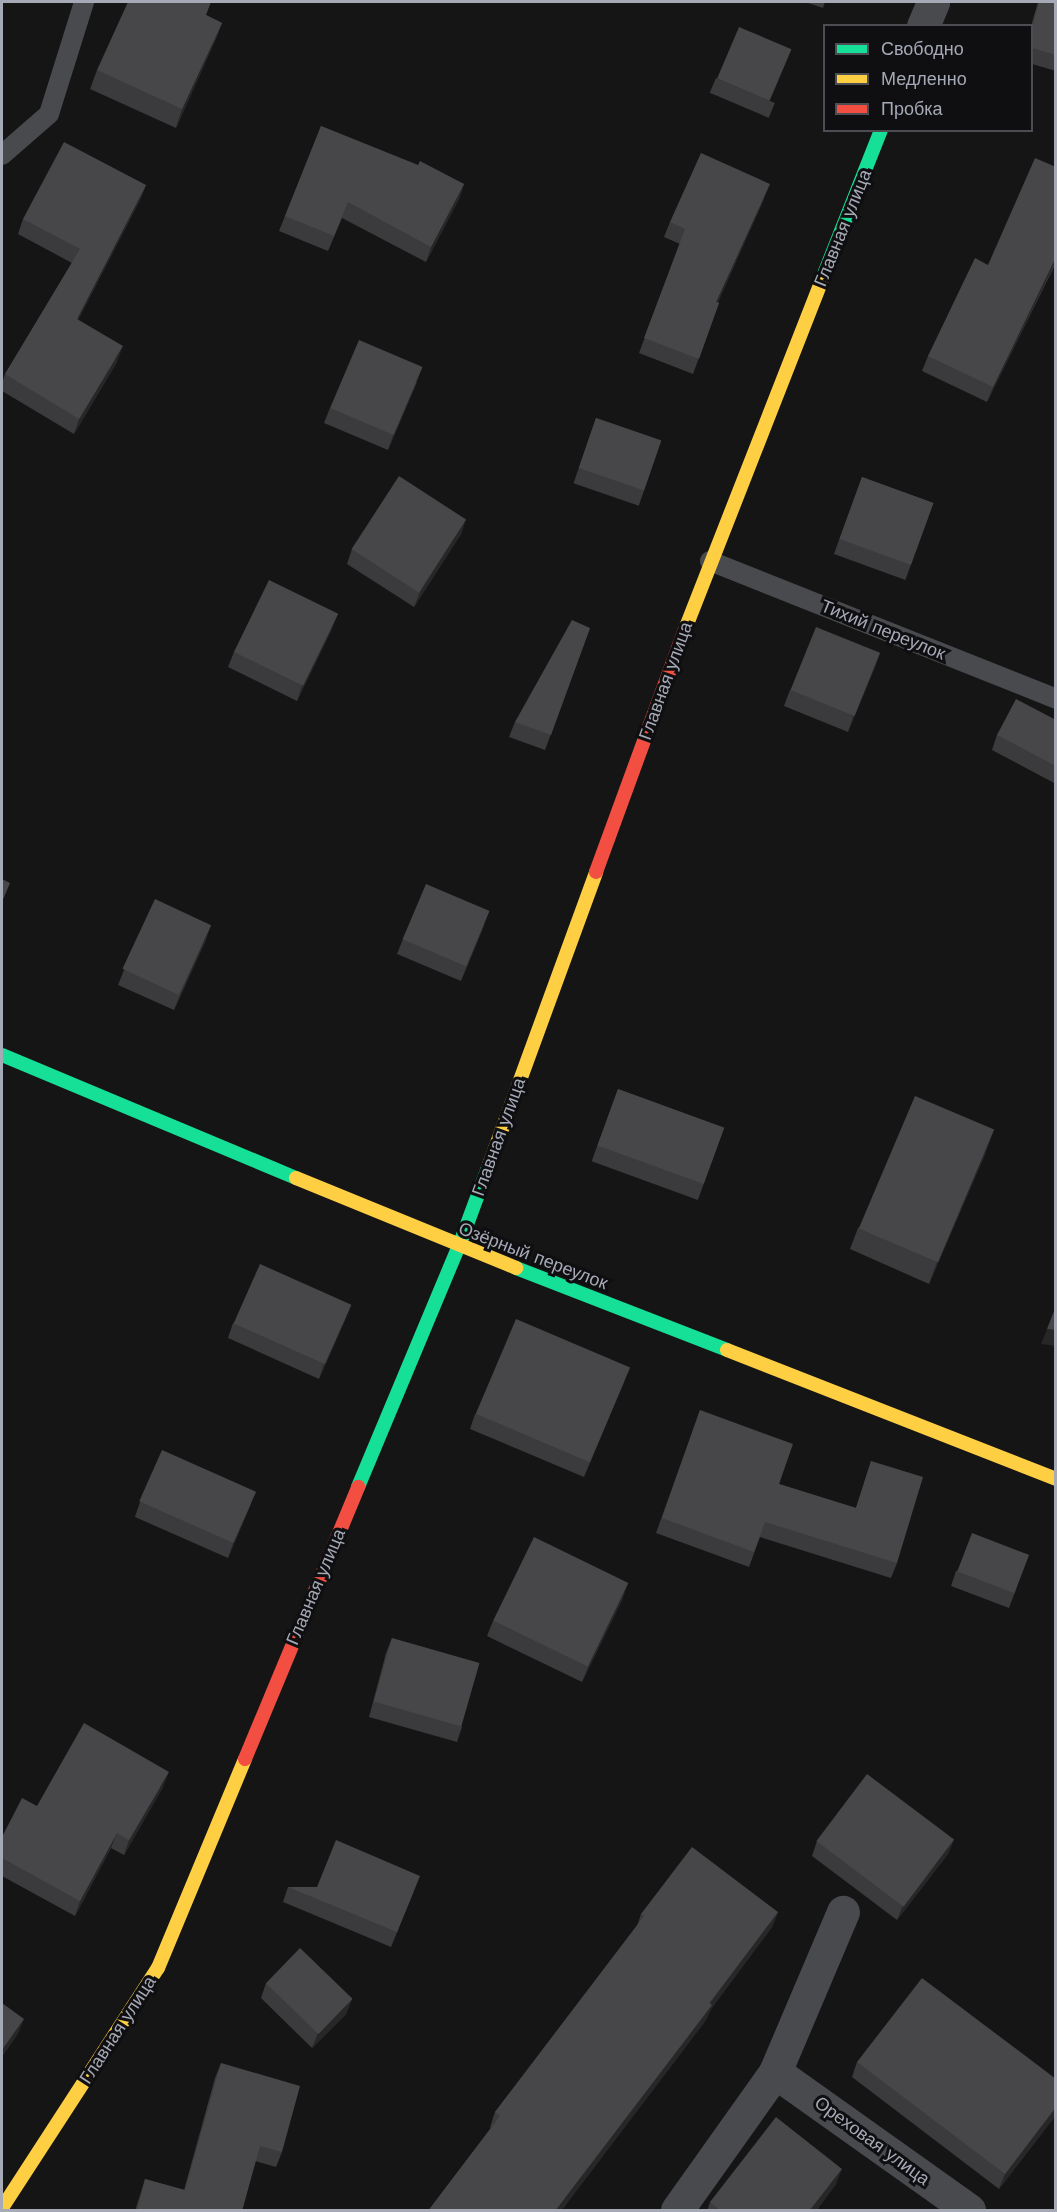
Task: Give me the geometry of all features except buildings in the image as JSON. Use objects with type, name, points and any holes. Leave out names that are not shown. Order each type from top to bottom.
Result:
[{"type":"street","points":[[924,24],[933,2]]},
{"type":"street","name":"Главная улица","points":[[2,2208],[158,1968],[459,1246],[710,561],[880,132]]},
{"type":"street","name":"Озёрный переулок","points":[[2,1055],[459,1246],[1056,1479]]},
{"type":"street","points":[[677,2211],[775,2072],[843,1912]]},
{"type":"street","name":"Ореховая улица","points":[[775,2072],[969,2211]]},
{"type":"lane","points":[[2,155],[49,114],[84,2]]},
{"type":"lane","name":"Тихий переулок","points":[[710,561],[1056,699]]},
{"type":"traffic: fast","points":[[822,279],[880,132]]},
{"type":"traffic: fast","points":[[2,1055],[296,1178]]},
{"type":"traffic: fast","points":[[358,1487],[459,1246],[489,1165]]},
{"type":"traffic: fast","points":[[516,1268],[727,1350]]},
{"type":"traffic: slow","points":[[684,632],[822,279]]},
{"type":"traffic: slow","points":[[489,1165],[596,872]]},
{"type":"traffic: slow","points":[[296,1178],[516,1268]]},
{"type":"traffic: slow","points":[[727,1350],[1056,1479]]},
{"type":"traffic: slow","points":[[2,2208],[158,1968],[245,1759]]},
{"type":"traffic: jam","points":[[596,872],[684,632]]},
{"type":"traffic: jam","points":[[245,1759],[358,1487]]}]
